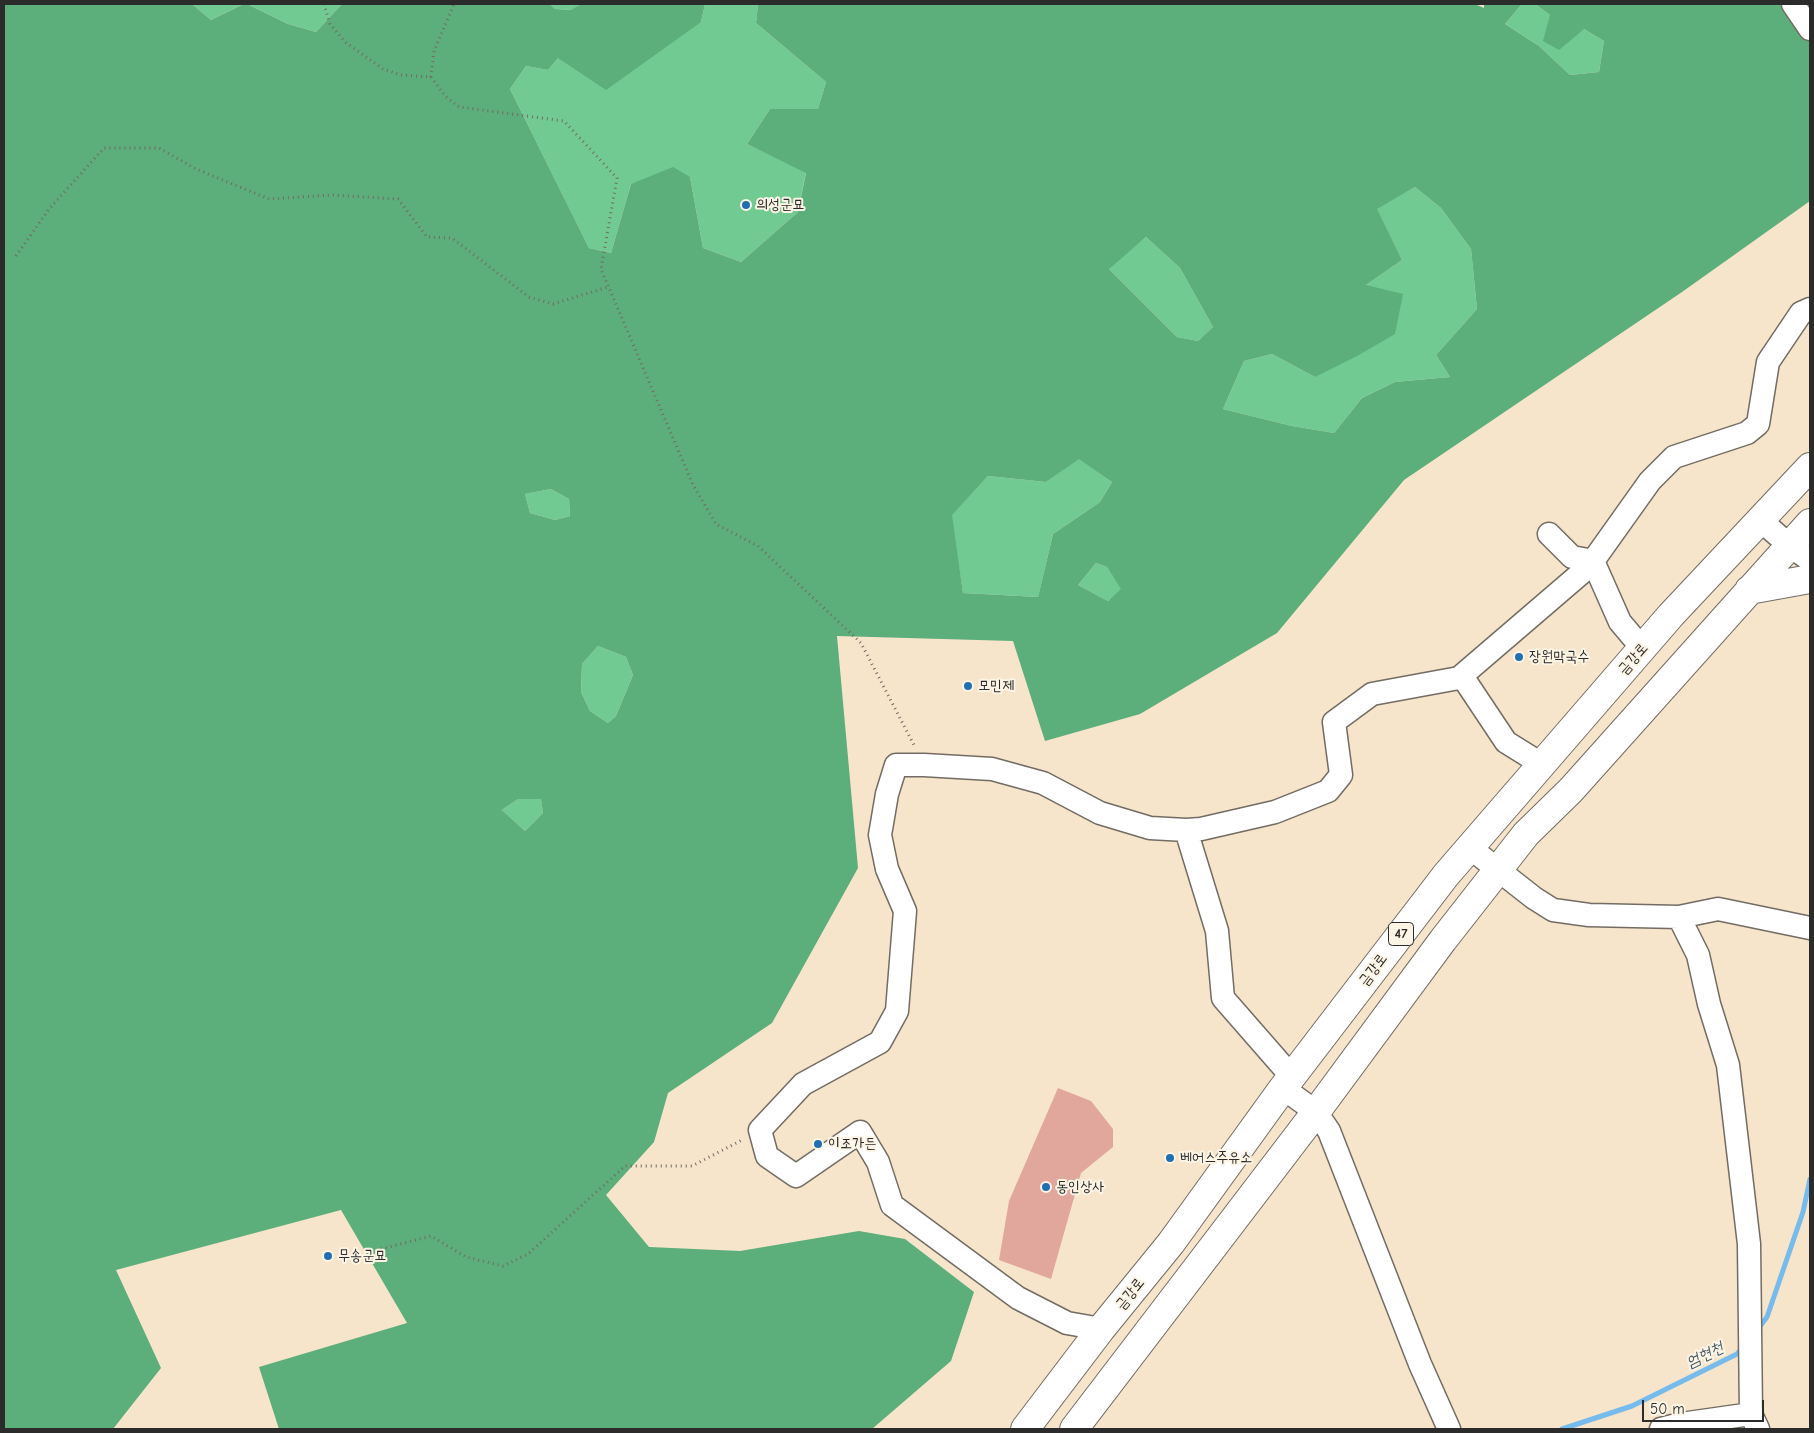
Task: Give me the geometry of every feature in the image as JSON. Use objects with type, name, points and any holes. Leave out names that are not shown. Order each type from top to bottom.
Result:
[{"type":"main road","name":"금강로","points":[[1025,1429],[1101,1329],[1171,1243],[1426,899],[1642,648],[1759,519],[1810,467]]},
{"type":"main road","name":"47","points":[[1074,1429],[1316,1112],[1443,940],[1526,834],[1571,790],[1749,590],[1800,552],[1810,523]]},
{"type":"main road","points":[[1749,590],[1810,579]]},
{"type":"street","points":[[1793,4],[1810,29]]},
{"type":"street","points":[[1101,1329],[1067,1323],[1018,1298],[892,1205],[878,1162],[860,1132],[796,1176],[767,1156],[760,1130],[803,1084],[880,1042],[897,1012],[905,910],[887,869],[880,835],[887,794],[896,766],[924,765],[992,769],[1043,783],[1100,813],[1150,828],[1202,829],[1274,812],[1328,791],[1340,775],[1334,722],[1372,694],[1462,676],[1593,561],[1650,481],[1674,457],[1747,433],[1758,424],[1768,362],[1801,313],[1810,309]]},
{"type":"street","points":[[1759,519],[1800,552]]},
{"type":"street","points":[[1549,534],[1572,557],[1593,561]]},
{"type":"street","points":[[1593,561],[1620,622],[1642,648]]},
{"type":"street","points":[[1462,676],[1506,742],[1543,765]]},
{"type":"street","points":[[1186,830],[1217,931],[1223,998],[1288,1083],[1316,1112],[1329,1131],[1420,1364],[1449,1429]]},
{"type":"street","points":[[1470,847],[1498,871],[1553,910],[1588,915],[1679,917],[1718,909],[1810,928]]},
{"type":"street","points":[[1661,1429],[1681,1424],[1755,1422],[1751,1379],[1748,1235],[1728,1065],[1709,1004],[1698,955],[1679,917]]},
{"type":"path","points":[[324,4],[330,24],[344,42],[384,69],[401,74],[431,78]]},
{"type":"path","points":[[454,4],[434,51],[431,78],[444,96],[459,107],[564,121],[617,178],[601,269],[692,484],[716,524],[758,546],[861,644],[924,765]]},
{"type":"path","points":[[16,256],[49,209],[104,148],[160,148],[196,169],[270,199],[332,195],[398,199],[427,237],[452,238],[529,297],[553,304],[608,287]]},
{"type":"path","points":[[381,1249],[431,1236],[466,1256],[504,1266],[528,1254],[624,1166],[692,1166],[760,1130]]},
{"type":"green space","points":[[4,4],[192,4],[211,20],[247,4],[288,24],[316,32],[342,4],[550,4],[555,9],[571,10],[581,4],[705,4],[701,22],[606,90],[558,58],[548,70],[526,66],[510,89],[589,248],[611,253],[631,184],[673,167],[690,177],[703,248],[741,262],[798,212],[806,173],[747,144],[770,109],[818,109],[826,82],[756,23],[758,4],[1475,4],[1484,8],[1484,4],[1522,4],[1505,24],[1539,46],[1570,75],[1599,72],[1604,41],[1584,29],[1559,50],[1543,41],[1550,15],[1535,4],[1810,4],[1810,201],[1682,292],[1404,480],[1277,633],[1140,714],[1045,741],[1013,641],[837,636],[858,868],[772,1023],[668,1093],[654,1142],[606,1195],[649,1247],[740,1251],[859,1231],[905,1239],[974,1292],[951,1361],[872,1429],[279,1429],[259,1367],[407,1323],[341,1210],[116,1270],[161,1368],[113,1429],[4,1429]],"holes":[[[1415,187],[1441,208],[1471,249],[1477,309],[1436,355],[1450,377],[1395,382],[1362,398],[1334,433],[1292,426],[1223,409],[1244,361],[1272,354],[1315,377],[1395,334],[1403,294],[1366,285],[1402,260],[1377,209]],[[1146,237],[1180,268],[1213,327],[1198,341],[1177,337],[1109,269]],[[1079,459],[1112,482],[1100,502],[1053,534],[1038,597],[963,593],[952,515],[988,476],[1046,482]],[[551,489],[569,499],[570,516],[555,520],[530,513],[525,494]],[[1096,563],[1107,567],[1121,589],[1108,601],[1078,585]],[[598,646],[626,657],[633,675],[616,716],[608,723],[590,711],[581,692],[582,664]],[[518,799],[541,799],[543,813],[525,831],[502,810]]]},
{"type":"green space","points":[[192,4],[244,4],[211,20]]},
{"type":"green space","points":[[247,4],[342,4],[316,32],[288,24]]},
{"type":"green space","points":[[550,4],[581,4],[572,10],[555,9]]},
{"type":"green space","points":[[705,4],[758,4],[756,23],[826,82],[818,109],[770,109],[747,144],[806,172],[798,212],[741,262],[703,248],[690,177],[631,184],[611,253],[589,248],[510,89],[526,66],[548,70],[558,58],[701,22]]},
{"type":"green space","points":[[1522,4],[1535,4],[1550,15],[1584,29],[1604,41],[1599,72],[1570,75],[1539,46],[1505,24]]},
{"type":"green space","points":[[1415,187],[1441,208],[1471,249],[1477,309],[1436,355],[1450,377],[1395,382],[1362,398],[1334,433],[1292,426],[1223,409],[1244,361],[1272,354],[1315,377],[1366,285],[1402,260],[1376,209]]},
{"type":"green space","points":[[1146,237],[1180,268],[1213,327],[1198,341],[1177,337],[1108,268]]},
{"type":"green space","points":[[1079,458],[1112,482],[1100,502],[1053,534],[1038,597],[963,593],[951,515],[988,476],[1046,482]]},
{"type":"green space","points":[[551,489],[569,499],[570,516],[555,520],[530,513],[525,494]]},
{"type":"green space","points":[[1096,563],[1107,567],[1122,589],[1108,601],[1078,585]]},
{"type":"green space","points":[[598,646],[626,657],[633,675],[616,716],[608,723],[590,711],[581,692],[582,664]]},
{"type":"green space","points":[[541,798],[543,813],[525,831],[502,810],[518,799]]},
{"type":"building","name":"동인상사","points":[[1058,1088],[1091,1101],[1113,1129],[1113,1147],[1081,1173],[1051,1279],[999,1260],[1009,1201]]},
{"type":"waterway","name":"엄현천","points":[[1758,1329],[1767,1317],[1803,1212],[1810,1179]]},
{"type":"waterway","name":"엄현천","points":[[1562,1429],[1632,1406],[1737,1354],[1743,1347]]},
{"type":"place","name":"의성군묘","points":[[746,205]]},
{"type":"place","name":"장원막국수","points":[[1519,657]]},
{"type":"place","name":"모민제","points":[[968,686]]},
{"type":"place","name":"이조가든","points":[[818,1144]]},
{"type":"place","name":"베어스주유소","points":[[1170,1158]]},
{"type":"place","name":"동인상사","points":[[1046,1187]]},
{"type":"place","name":"무송군묘","points":[[328,1256]]}]
